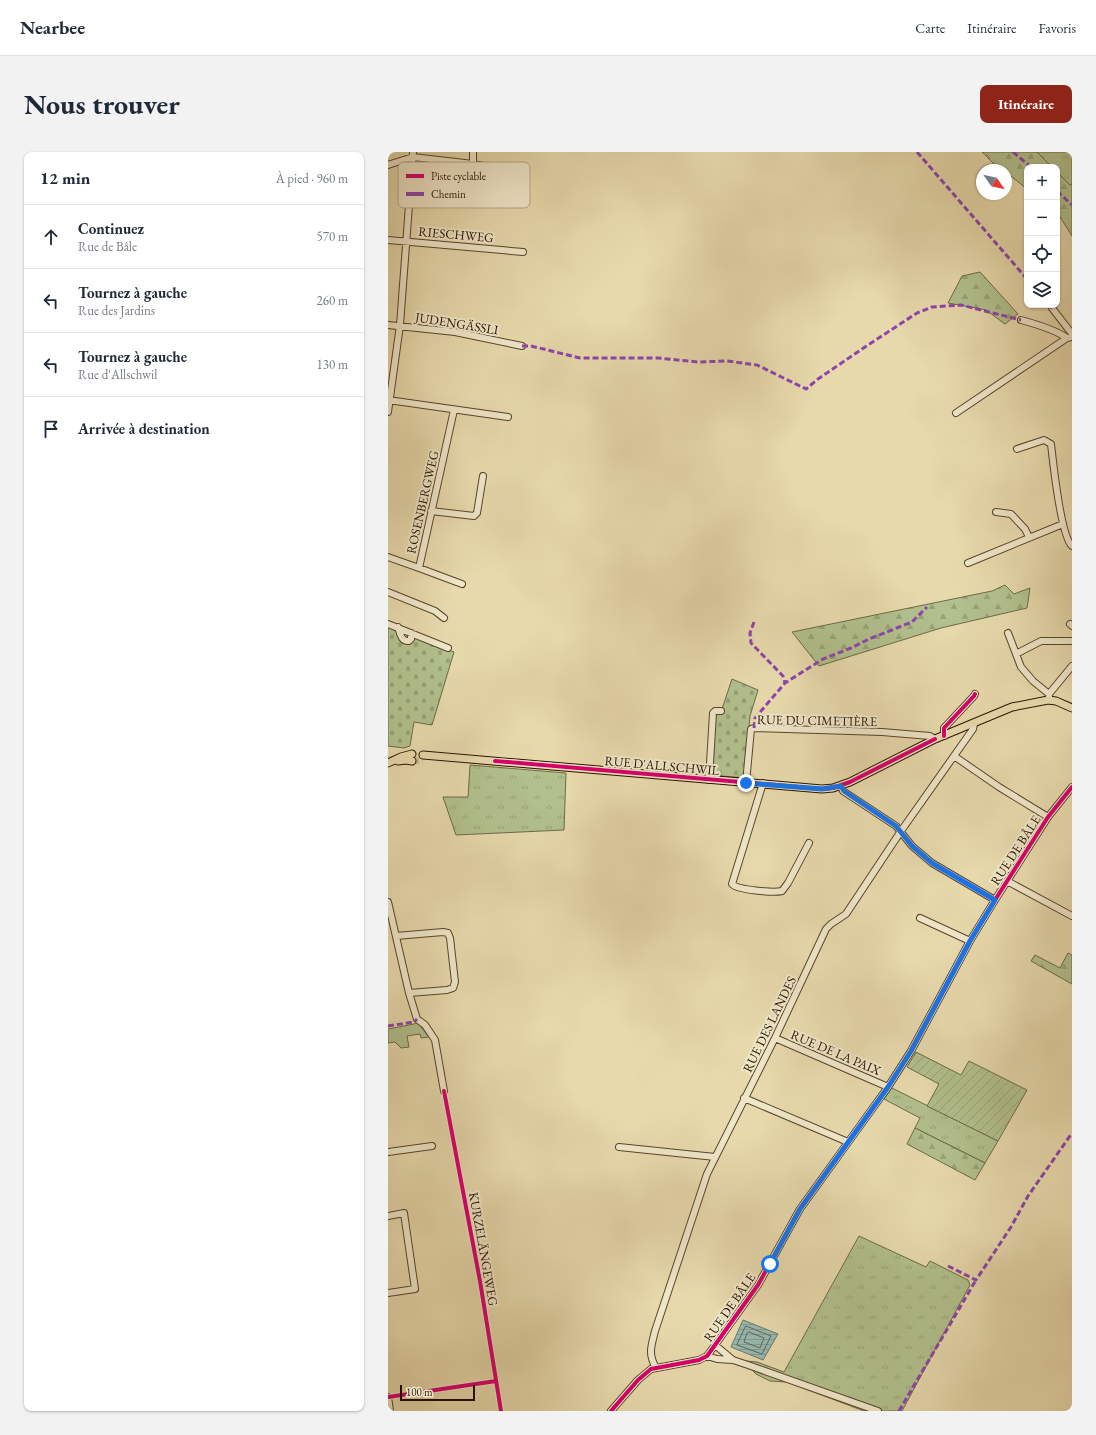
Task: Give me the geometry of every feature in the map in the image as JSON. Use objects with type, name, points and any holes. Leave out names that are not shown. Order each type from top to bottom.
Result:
[{"type":"main road","name":"RUE D'ALLSCHWIL","points":[[425,757],[746,783],[763,783],[822,789],[841,786],[935,739],[1012,707],[1049,697],[1072,708]]},
{"type":"main road","points":[[389,762],[401,757],[412,758]]},
{"type":"street","points":[[388,165],[413,154],[461,162]]},
{"type":"street","points":[[388,412],[400,325],[409,208]]},
{"type":"street","name":"RIESCHWEG","points":[[388,240],[523,252]]},
{"type":"street","points":[[1052,308],[1070,337]]},
{"type":"street","points":[[1021,320],[1037,324],[1070,337]]},
{"type":"street","name":"JUDENGÄSSLI","points":[[388,325],[400,325],[455,332],[522,346]]},
{"type":"street","points":[[956,413],[1070,337]]},
{"type":"street","points":[[389,400],[508,417]]},
{"type":"street","name":"ROSENBERGWEG","points":[[388,557],[419,568],[454,410]]},
{"type":"street","points":[[1017,450],[1044,440],[1051,444],[1063,524],[1067,540],[1072,546]]},
{"type":"street","points":[[431,511],[474,516],[477,513],[483,476]]},
{"type":"street","points":[[996,512],[1011,514],[1025,529],[1029,537]]},
{"type":"street","points":[[968,562],[1063,524]]},
{"type":"street","points":[[419,568],[462,584]]},
{"type":"street","points":[[388,592],[435,612],[444,618]]},
{"type":"street","points":[[388,624],[448,648]]},
{"type":"street","points":[[398,627],[402,639],[409,641],[411,639],[411,634]]},
{"type":"street","points":[[1008,633],[1022,670],[1049,697],[1072,666]]},
{"type":"street","points":[[1016,654],[1041,641],[1072,641]]},
{"type":"street","points":[[944,736],[944,728],[975,694]]},
{"type":"street","points":[[709,780],[713,713],[715,711],[721,711]]},
{"type":"street","name":"RUE DES LANDES","points":[[656,1368],[650,1355],[655,1331],[705,1180],[744,1098],[775,1038],[826,929],[846,914],[901,831],[973,729],[974,724]]},
{"type":"street","name":"RUE DU CIMETIÈRE","points":[[746,783],[751,729],[754,728],[882,732],[930,736],[935,739]]},
{"type":"street","points":[[954,756],[1024,804],[1048,818]]},
{"type":"street","points":[[763,783],[732,884],[737,888],[768,892],[782,891],[788,883],[809,843]]},
{"type":"street","points":[[841,786],[844,791],[896,826],[912,846],[932,863],[995,900]]},
{"type":"street","name":"RUE DE BÂLE","points":[[611,1411],[638,1380],[651,1370],[699,1360],[707,1356],[758,1285],[800,1209],[888,1087],[911,1051],[970,941],[995,900],[1048,818],[1072,787]]},
{"type":"street","points":[[1007,882],[1072,916]]},
{"type":"street","points":[[388,902],[417,1019],[425,1025],[435,1040],[444,1091]]},
{"type":"street","points":[[920,918],[970,941]]},
{"type":"street","points":[[396,936],[444,932],[448,934],[450,938],[455,982],[453,988],[447,990],[410,993]]},
{"type":"street","name":"RUE DE LA PAIX","points":[[775,1038],[888,1087]]},
{"type":"street","points":[[744,1098],[848,1142]]},
{"type":"street","points":[[388,1152],[432,1146]]},
{"type":"street","points":[[619,1147],[715,1157]]},
{"type":"street","points":[[388,1216],[404,1214],[415,1289],[388,1293]]},
{"type":"street","points":[[715,1345],[733,1360]]},
{"type":"street","points":[[707,1356],[717,1359],[733,1360],[878,1411]]},
{"type":"street","points":[[388,1397],[390,1411]]},
{"type":"green space","points":[[982,152],[1037,152],[1049,164],[1024,164],[1024,187],[1012,177],[1012,164],[994,164]]},
{"type":"green space","points":[[1037,152],[1072,152],[1072,184],[1070,185],[1060,175],[1060,164],[1049,164]]},
{"type":"green space","points":[[1060,175],[1070,185],[1072,184],[1072,236],[1060,217]]},
{"type":"green space","points":[[980,272],[1018,314],[1005,324],[986,310],[948,303],[962,276]]},
{"type":"green space","points":[[1005,585],[1014,594],[1030,588],[1027,608],[941,628],[819,666],[792,632],[992,591]]},
{"type":"green space","points":[[388,626],[410,642],[417,638],[454,652],[432,725],[414,722],[410,746],[404,748],[388,746]]},
{"type":"green space","points":[[732,679],[758,690],[750,716],[744,778],[712,775],[715,713],[721,712]]},
{"type":"green space","points":[[470,765],[566,773],[564,830],[456,835],[443,797],[468,797]]},
{"type":"green space","points":[[1068,953],[1072,955],[1072,984],[1031,961],[1035,955],[1060,968]]},
{"type":"green space","points":[[417,1022],[429,1037],[421,1038],[420,1034],[407,1036],[409,1047],[401,1048],[395,1042],[388,1043],[388,1029],[414,1024]]},
{"type":"green space","points":[[916,1052],[961,1075],[969,1061],[1027,1090],[998,1141],[927,1106],[939,1084],[907,1067]]},
{"type":"green space","points":[[892,1088],[998,1141],[985,1163],[915,1128],[920,1118],[884,1099]]},
{"type":"green space","points":[[915,1128],[985,1163],[975,1180],[907,1144]]},
{"type":"green space","points":[[859,1236],[926,1267],[930,1261],[968,1280],[970,1285],[902,1411],[864,1411],[787,1382],[770,1381],[756,1374],[746,1361],[757,1362],[784,1372]]},
{"type":"water","points":[[743,1320],[778,1334],[763,1360],[731,1347]]},
{"type":"tunnel","points":[[412,761],[423,760]]},
{"type":"marked path","points":[[917,152],[1024,276]]},
{"type":"marked path","points":[[1013,152],[1027,164]]},
{"type":"marked path","points":[[1060,194],[1072,205]]},
{"type":"marked path","points":[[522,346],[531,346],[580,358],[658,358],[698,362],[727,361],[757,365],[806,389],[818,379],[917,313],[932,307],[961,305],[1021,320]]},
{"type":"marked path","points":[[754,728],[755,718],[785,683],[823,659],[912,622],[927,607]]},
{"type":"marked path","points":[[754,622],[750,633],[751,643],[783,676],[785,683]]},
{"type":"marked path","points":[[388,1026],[414,1022],[417,1019]]},
{"type":"marked path","points":[[948,1266],[976,1280],[1011,1227],[1028,1196],[1072,1133]]},
{"type":"marked path","points":[[899,1411],[976,1280]]},
{"type":"cycle path","points":[[944,736],[944,728],[975,694]]},
{"type":"cycle path","points":[[495,761],[822,789],[833,788],[850,782],[935,739]]},
{"type":"cycle path","points":[[611,1411],[638,1380],[651,1369],[699,1360],[707,1356],[758,1285],[800,1209],[888,1087],[911,1051],[970,941],[995,900],[1048,817],[1072,787]]},
{"type":"cycle path","name":"KURZELÄNGEWEG","points":[[444,1091],[480,1281],[501,1411]]},
{"type":"cycle path","points":[[388,1397],[496,1381]]},
{"type":"route","points":[[746,783],[763,783],[822,789],[841,786],[844,791],[896,826],[922,856],[995,900],[970,941],[911,1051],[888,1087],[800,1209],[770,1264]]}]
